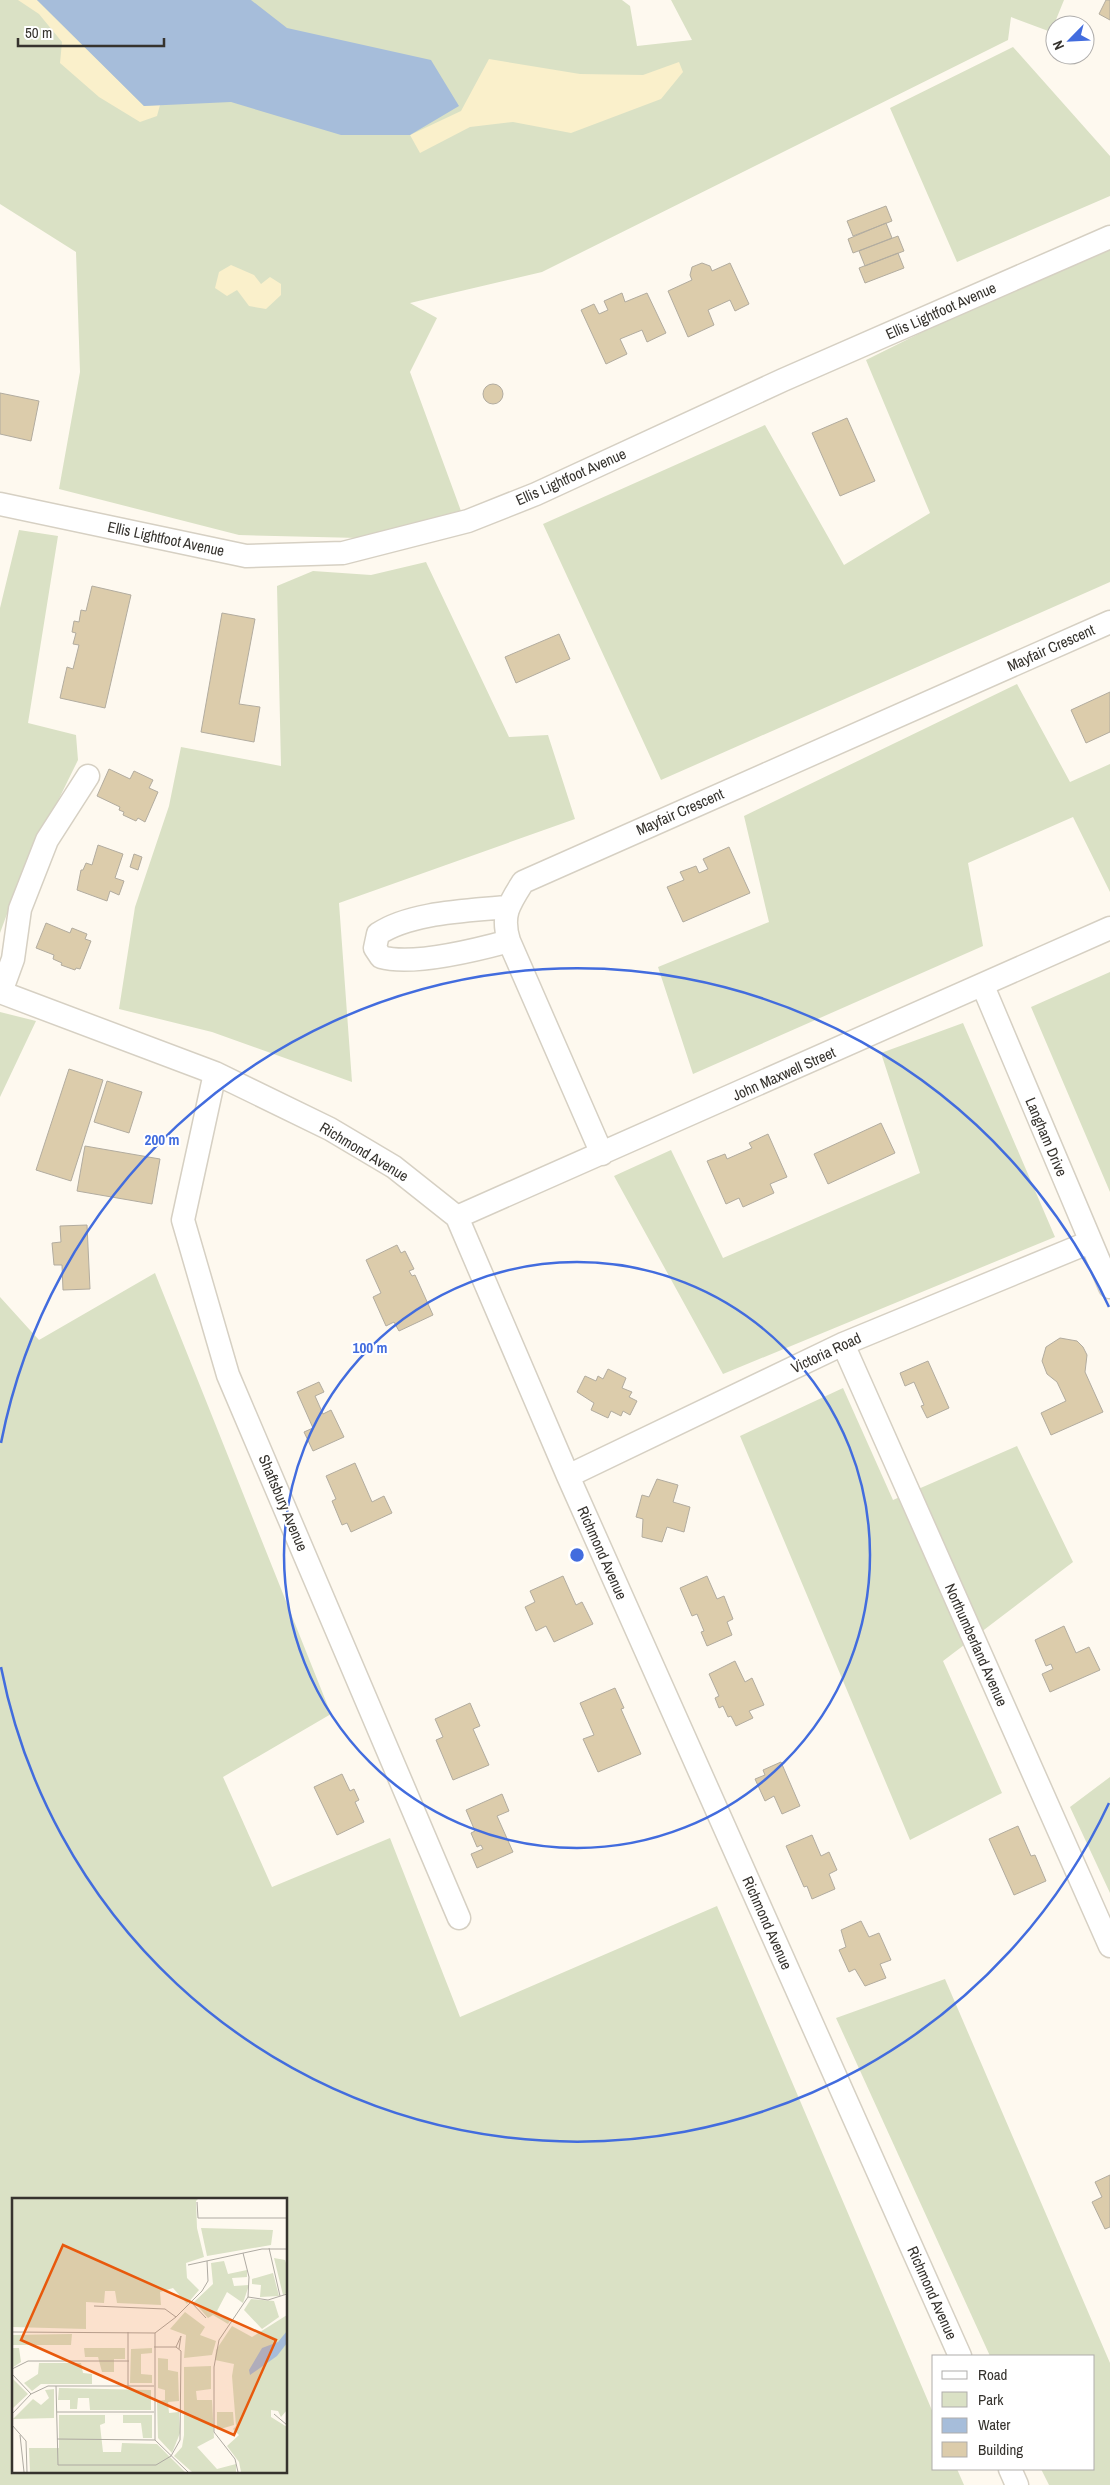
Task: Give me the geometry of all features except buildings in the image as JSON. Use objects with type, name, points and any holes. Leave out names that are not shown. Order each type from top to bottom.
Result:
[{"type":"street","name":"Ellis Lightfoot Avenue","points":[[0,504],[246,556],[343,554],[468,521],[536,494],[782,380],[1110,237]]},
{"type":"street","name":"Mayfair Crescent","points":[[507,907],[523,882],[1110,622]]},
{"type":"street","points":[[0,992],[13,959],[20,909],[47,840],[88,776]]},
{"type":"street","points":[[508,941],[472,951],[394,961],[381,958],[375,948],[378,934],[390,925],[445,914],[507,907],[505,928],[508,941],[602,1154]]},
{"type":"street","name":"John Maxwell Street","points":[[457,1217],[983,986],[1110,928]]},
{"type":"street","name":"Langham Drive","points":[[983,986],[1110,1287]]},
{"type":"street","name":"Richmond Avenue","points":[[0,992],[215,1073],[330,1129],[394,1167],[457,1217],[568,1476],[960,2355]]},
{"type":"street","name":"Shaftsbury Avenue","points":[[215,1073],[183,1220],[228,1375],[459,1918]]},
{"type":"street","name":"Victoria Road","points":[[568,1476],[843,1344],[1090,1242]]},
{"type":"street","name":"Northumberland Avenue","points":[[843,1344],[1110,1946]]},
{"type":"street","points":[[1010,2470],[1017,2485]]},
{"type":"green space","points":[[0,0],[622,0],[630,6],[637,46],[692,40],[671,0],[1064,0],[1058,15],[1045,15],[1045,30],[1011,17],[1008,40],[542,272],[410,303],[437,318],[410,372],[461,511],[359,538],[239,535],[59,489],[80,372],[76,252],[0,204]]},
{"type":"green space","points":[[1013,47],[1110,156],[1110,196],[957,262],[890,108]]},
{"type":"green space","points":[[1110,239],[1110,582],[661,780],[543,524],[765,425],[844,565],[930,513],[866,360]]},
{"type":"green space","points":[[19,530],[58,536],[28,723],[76,735],[78,760],[21,876],[0,933],[0,608]]},
{"type":"green space","points":[[426,562],[509,737],[548,735],[575,819],[339,903],[352,1082],[212,1032],[119,1009],[135,907],[169,806],[181,747],[281,766],[277,586],[313,571],[371,575]]},
{"type":"green space","points":[[1017,684],[1070,782],[1110,764],[1110,892],[1073,817],[968,863],[983,946],[693,1074],[658,967],[769,922],[744,816]]},
{"type":"green space","points":[[1110,972],[1110,1192],[1031,1007]]},
{"type":"green space","points":[[0,1012],[36,1021],[0,1097]]},
{"type":"green space","points":[[963,1023],[1055,1237],[723,1374],[614,1176],[671,1150],[723,1258],[920,1173],[881,1053]]},
{"type":"green space","points":[[155,1273],[331,1714],[223,1777],[272,1887],[390,1838],[460,2017],[717,1906],[932,2410],[932,2470],[957,2470],[964,2485],[0,2485],[0,1297],[39,1340]]},
{"type":"green space","points":[[843,1388],[893,1500],[1017,1446],[1073,1562],[943,1661],[1002,1793],[910,1840],[740,1436]]},
{"type":"green space","points":[[1110,1777],[1110,1893],[1070,1807]]},
{"type":"green space","points":[[945,1979],[1110,2363],[1110,2485],[1049,2485],[1042,2470],[1095,2470],[1095,2355],[990,2355],[836,2018]]},
{"type":"sand","points":[[18,0],[37,0],[144,106],[160,105],[157,116],[140,122],[99,97],[60,63],[62,42],[39,14]]},
{"type":"sand","points":[[489,59],[580,74],[643,75],[679,62],[683,72],[661,99],[571,133],[513,122],[470,127],[420,153],[410,135],[461,111]]},
{"type":"sand","points":[[231,265],[254,275],[261,284],[270,277],[281,284],[281,295],[266,309],[249,306],[237,290],[227,296],[215,288],[219,272]]},
{"type":"water","points":[[37,0],[251,0],[287,28],[431,60],[459,106],[410,135],[341,135],[231,102],[144,106]]}]
